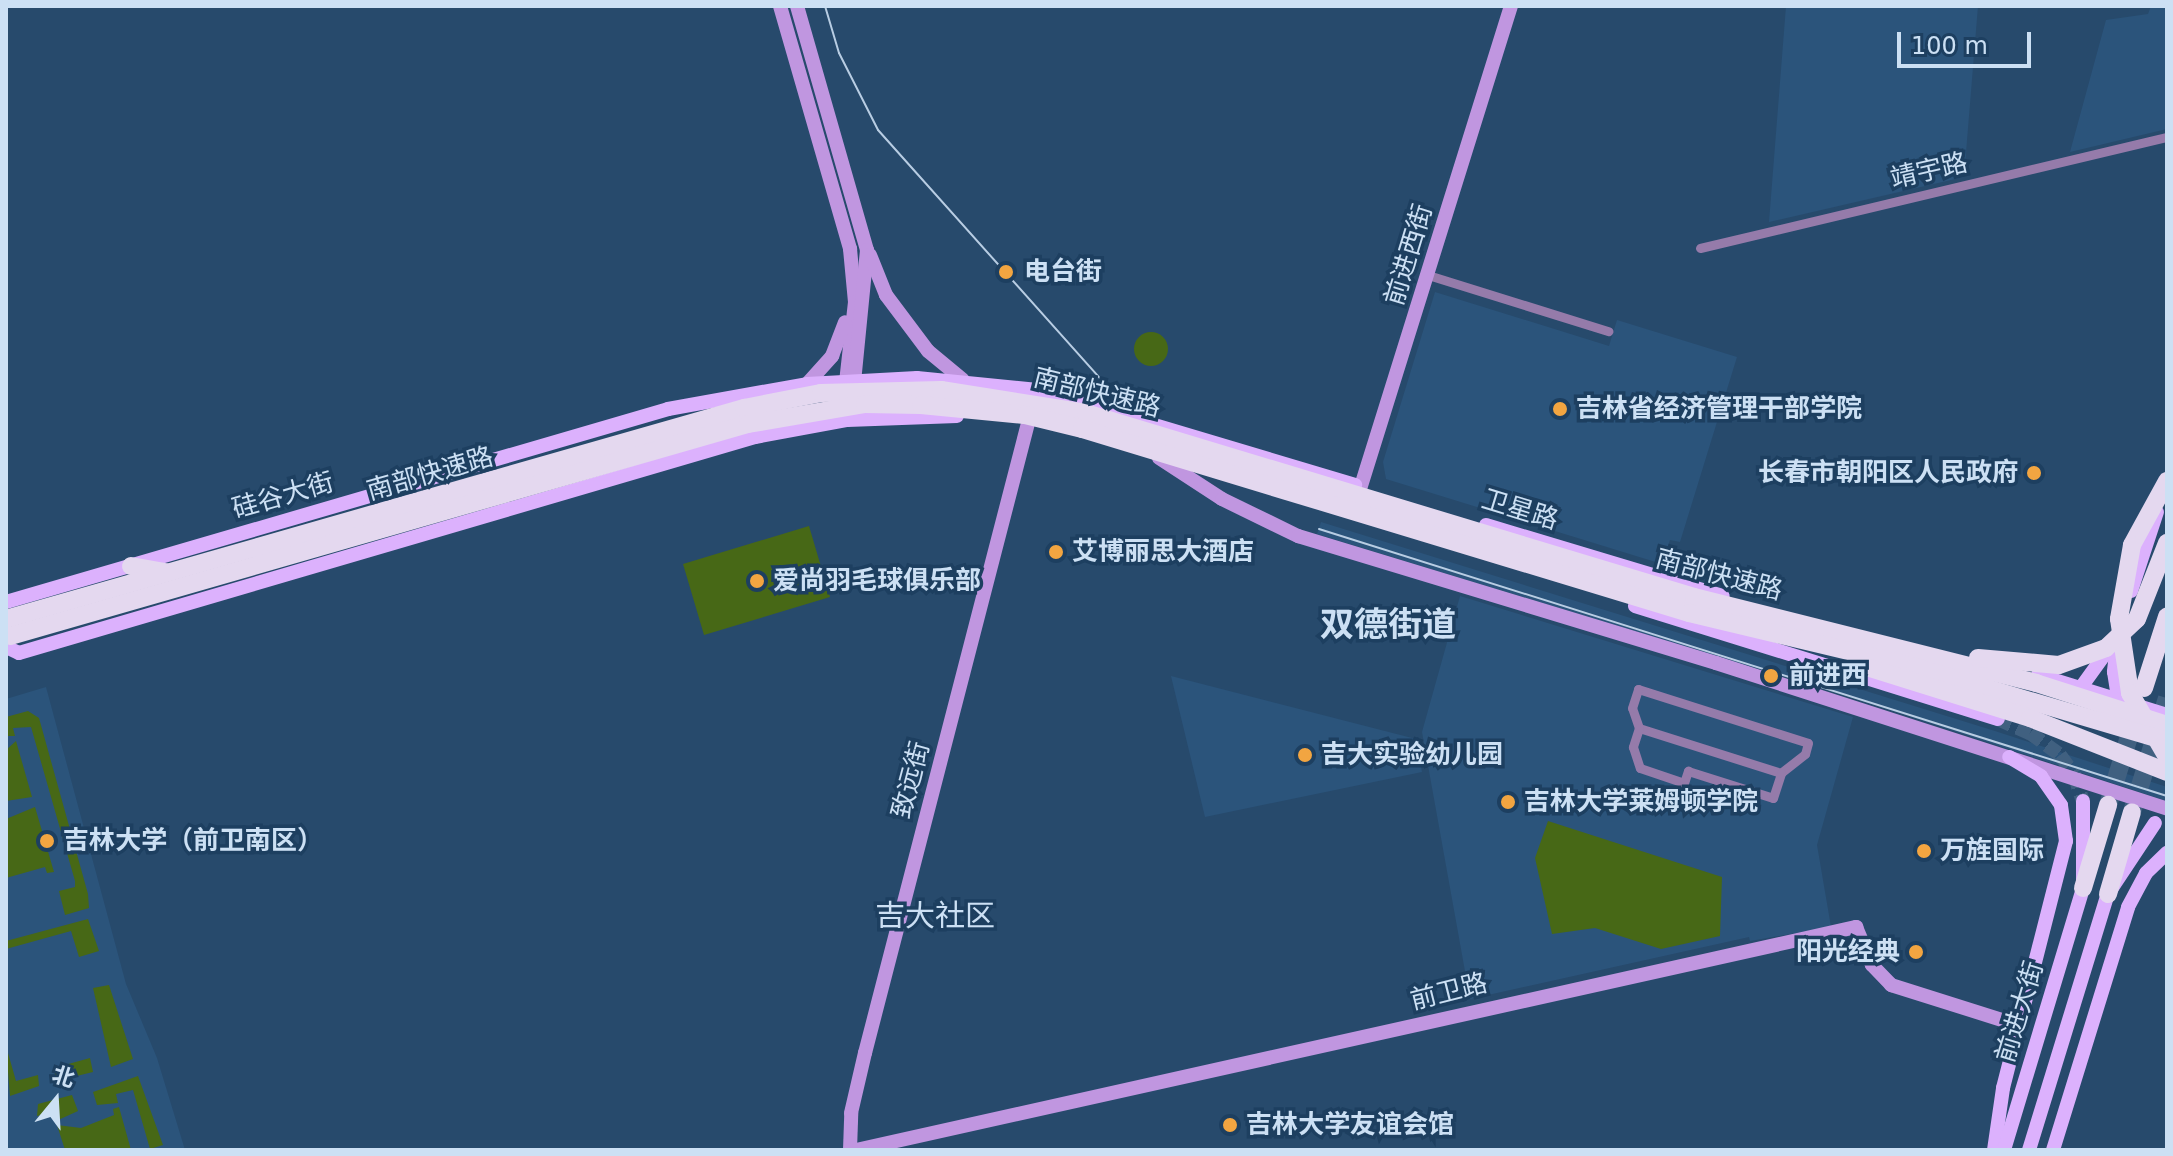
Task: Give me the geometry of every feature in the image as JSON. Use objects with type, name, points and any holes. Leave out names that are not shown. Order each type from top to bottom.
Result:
[{"type":"highway","name":"南部快速路","points":[[9,642],[744,408],[821,393],[941,390],[993,395],[1086,413],[1694,597],[1916,650],[2167,725]]},
{"type":"highway","name":"南部快速路","points":[[9,642],[173,573],[806,412],[865,404],[977,410],[1082,429],[1689,613],[1915,667],[2167,741]]},
{"type":"highway","points":[[2167,481],[2132,545],[2119,619],[2130,693],[2167,757]]},
{"type":"highway","points":[[1916,650],[2039,665],[2090,657],[2137,619],[2167,543]]},
{"type":"highway","points":[[131,566],[173,573]]},
{"type":"highway","points":[[1689,613],[2006,710],[2167,772]]},
{"type":"highway","points":[[2144,688],[2167,617]]},
{"type":"highway","points":[[2083,888],[2108,805]]},
{"type":"highway","points":[[2108,894],[2132,812]]},
{"type":"main road","name":"卫星路","points":[[850,382],[963,380],[1096,404],[1787,615],[2082,686],[2167,715]]},
{"type":"main road","name":"硅谷大街","points":[[6,602],[668,409],[807,384],[850,382]]},
{"type":"main road","points":[[9,642],[755,437],[847,420],[955,416],[1028,423],[1159,458],[1998,719]]},
{"type":"main road","points":[[2082,686],[2101,666],[2120,629],[2167,481]]},
{"type":"main road","points":[[1577,587],[2167,748]]},
{"type":"main road","points":[[2120,629],[2114,672],[2118,698],[2132,736]]},
{"type":"main road","points":[[2132,736],[2167,725]]},
{"type":"main road","points":[[1994,1150],[2018,1025],[2066,841],[2061,805],[2041,776],[2009,757]]},
{"type":"main road","name":"前进大街","points":[[2004,1150],[2083,888],[2083,801]]},
{"type":"main road","name":"前进大街","points":[[2029,1150],[2108,894],[2155,823]]},
{"type":"main road","points":[[2053,1150],[2128,907],[2146,873],[2167,853]]},
{"type":"street","points":[[780,6],[854,274],[847,420]]},
{"type":"street","points":[[797,6],[867,250],[886,295],[928,351],[963,380]]},
{"type":"street","name":"前进西街","points":[[1351,517],[1511,6]]},
{"type":"street","name":"靖宇路","points":[[1700,248],[2167,137]]},
{"type":"street","points":[[850,382],[867,250]]},
{"type":"street","points":[[807,384],[836,348],[854,274]]},
{"type":"street","points":[[1428,275],[1608,331]]},
{"type":"street","name":"致远街","points":[[853,1150],[851,1113],[865,1053],[1028,423]]},
{"type":"street","points":[[1159,458],[1222,499],[1298,536],[2167,809]]},
{"type":"street","points":[[1638,689],[1808,743],[1805,754],[1781,773],[1773,798],[1688,771],[1684,783],[1640,768],[1633,747],[1639,728],[1632,708],[1638,689]]},
{"type":"street","points":[[1639,728],[1781,773]]},
{"type":"street","name":"前卫路","points":[[853,1150],[1856,927],[1872,965],[1891,985],[2018,1025]]},
{"type":"shaded area","points":[[1786,6],[1978,6],[1964,177],[1769,222]]},
{"type":"shaded area","points":[[2151,6],[2167,6],[2167,129],[2070,152],[2106,20],[2148,14]]},
{"type":"shaded area","name":"吉林省经济管理干部学院","points":[[1435,292],[1609,346],[1617,320],[1737,357],[1680,542],[1670,540],[1662,564],[1386,479],[1383,462]]},
{"type":"shaded area","points":[[1321,522],[2167,787],[2167,801],[1850,697],[1317,534]]},
{"type":"shaded area","name":"吉林大学莱姆顿学院","points":[[1460,596],[1853,717],[1817,845],[1831,927],[1750,941],[1749,937],[1470,999],[1422,732]]},
{"type":"shaded area","name":"吉大实验幼儿园","points":[[1171,676],[1416,739],[1422,772],[1205,817]]},
{"type":"shaded area","name":"吉林大学（前卫南区）","points":[[46,687],[126,984],[157,1058],[185,1150],[6,1150],[6,699]]},
{"type":"green space","points":[[1151,332],[1163,337],[1168,349],[1163,361],[1151,366],[1139,361],[1134,349],[1139,337]]},
{"type":"green space","name":"爱尚羽毛球俱乐部","points":[[809,526],[830,597],[704,635],[683,564]]},
{"type":"green space","points":[[28,711],[39,718],[88,894],[89,908],[65,915],[59,891],[75,887],[75,881],[31,727],[13,728],[15,736],[6,736],[6,717]]},
{"type":"green space","points":[[16,741],[32,797],[6,801],[6,750]]},
{"type":"green space","points":[[35,807],[54,872],[47,873],[45,867],[6,878],[6,819]]},
{"type":"green space","points":[[1548,821],[1722,877],[1720,936],[1661,949],[1595,928],[1552,934],[1535,858]]},
{"type":"green space","points":[[88,919],[99,951],[79,957],[71,931],[6,949],[6,941]]},
{"type":"green space","points":[[109,985],[133,1059],[111,1067],[93,988]]},
{"type":"green space","points":[[6,1046],[16,1081],[38,1075],[39,1086],[10,1096]]},
{"type":"green space","points":[[90,1058],[93,1072],[56,1081],[54,1068]]},
{"type":"green space","points":[[138,1076],[163,1145],[150,1149],[133,1090],[116,1094],[118,1103],[97,1105],[93,1092]]},
{"type":"green space","points":[[72,1095],[78,1111],[56,1121],[53,1112],[37,1116],[38,1104]]},
{"type":"green space","points":[[119,1107],[131,1150],[65,1150],[57,1125],[81,1128],[114,1115],[113,1109]]},
{"type":"tunnel","points":[[2132,812],[2167,698]]},
{"type":"tunnel","points":[[2108,805],[2135,717]]},
{"type":"tunnel","points":[[1998,719],[2030,733],[2060,755],[2074,774],[2083,801]]},
{"type":"tram line","points":[[825,6],[839,53],[878,130],[1113,393]]},
{"type":"tram line","points":[[1319,529],[2167,796]]},
{"type":"place","name":"电台街","points":[[1006,272]]},
{"type":"place","name":"吉林省经济管理干部学院","points":[[1560,409]]},
{"type":"place","name":"长春市朝阳区人民政府","points":[[2034,473]]},
{"type":"place","name":"艾博丽思大酒店","points":[[1056,552]]},
{"type":"place","name":"爱尚羽毛球俱乐部","points":[[757,581]]},
{"type":"place","name":"前进西","points":[[1771,676]]},
{"type":"place","name":"吉大实验幼儿园","points":[[1305,755]]},
{"type":"place","name":"吉林大学莱姆顿学院","points":[[1508,802]]},
{"type":"place","name":"吉林大学（前卫南区）","points":[[47,841]]},
{"type":"place","name":"万旌国际","points":[[1924,851]]},
{"type":"place","name":"阳光经典","points":[[1916,952]]},
{"type":"place","name":"吉林大学友谊会馆","points":[[1230,1125]]},
{"type":"district","name":"双德街道","points":[[1388,625]]},
{"type":"district","name":"吉大社区","points":[[935,916]]}]
